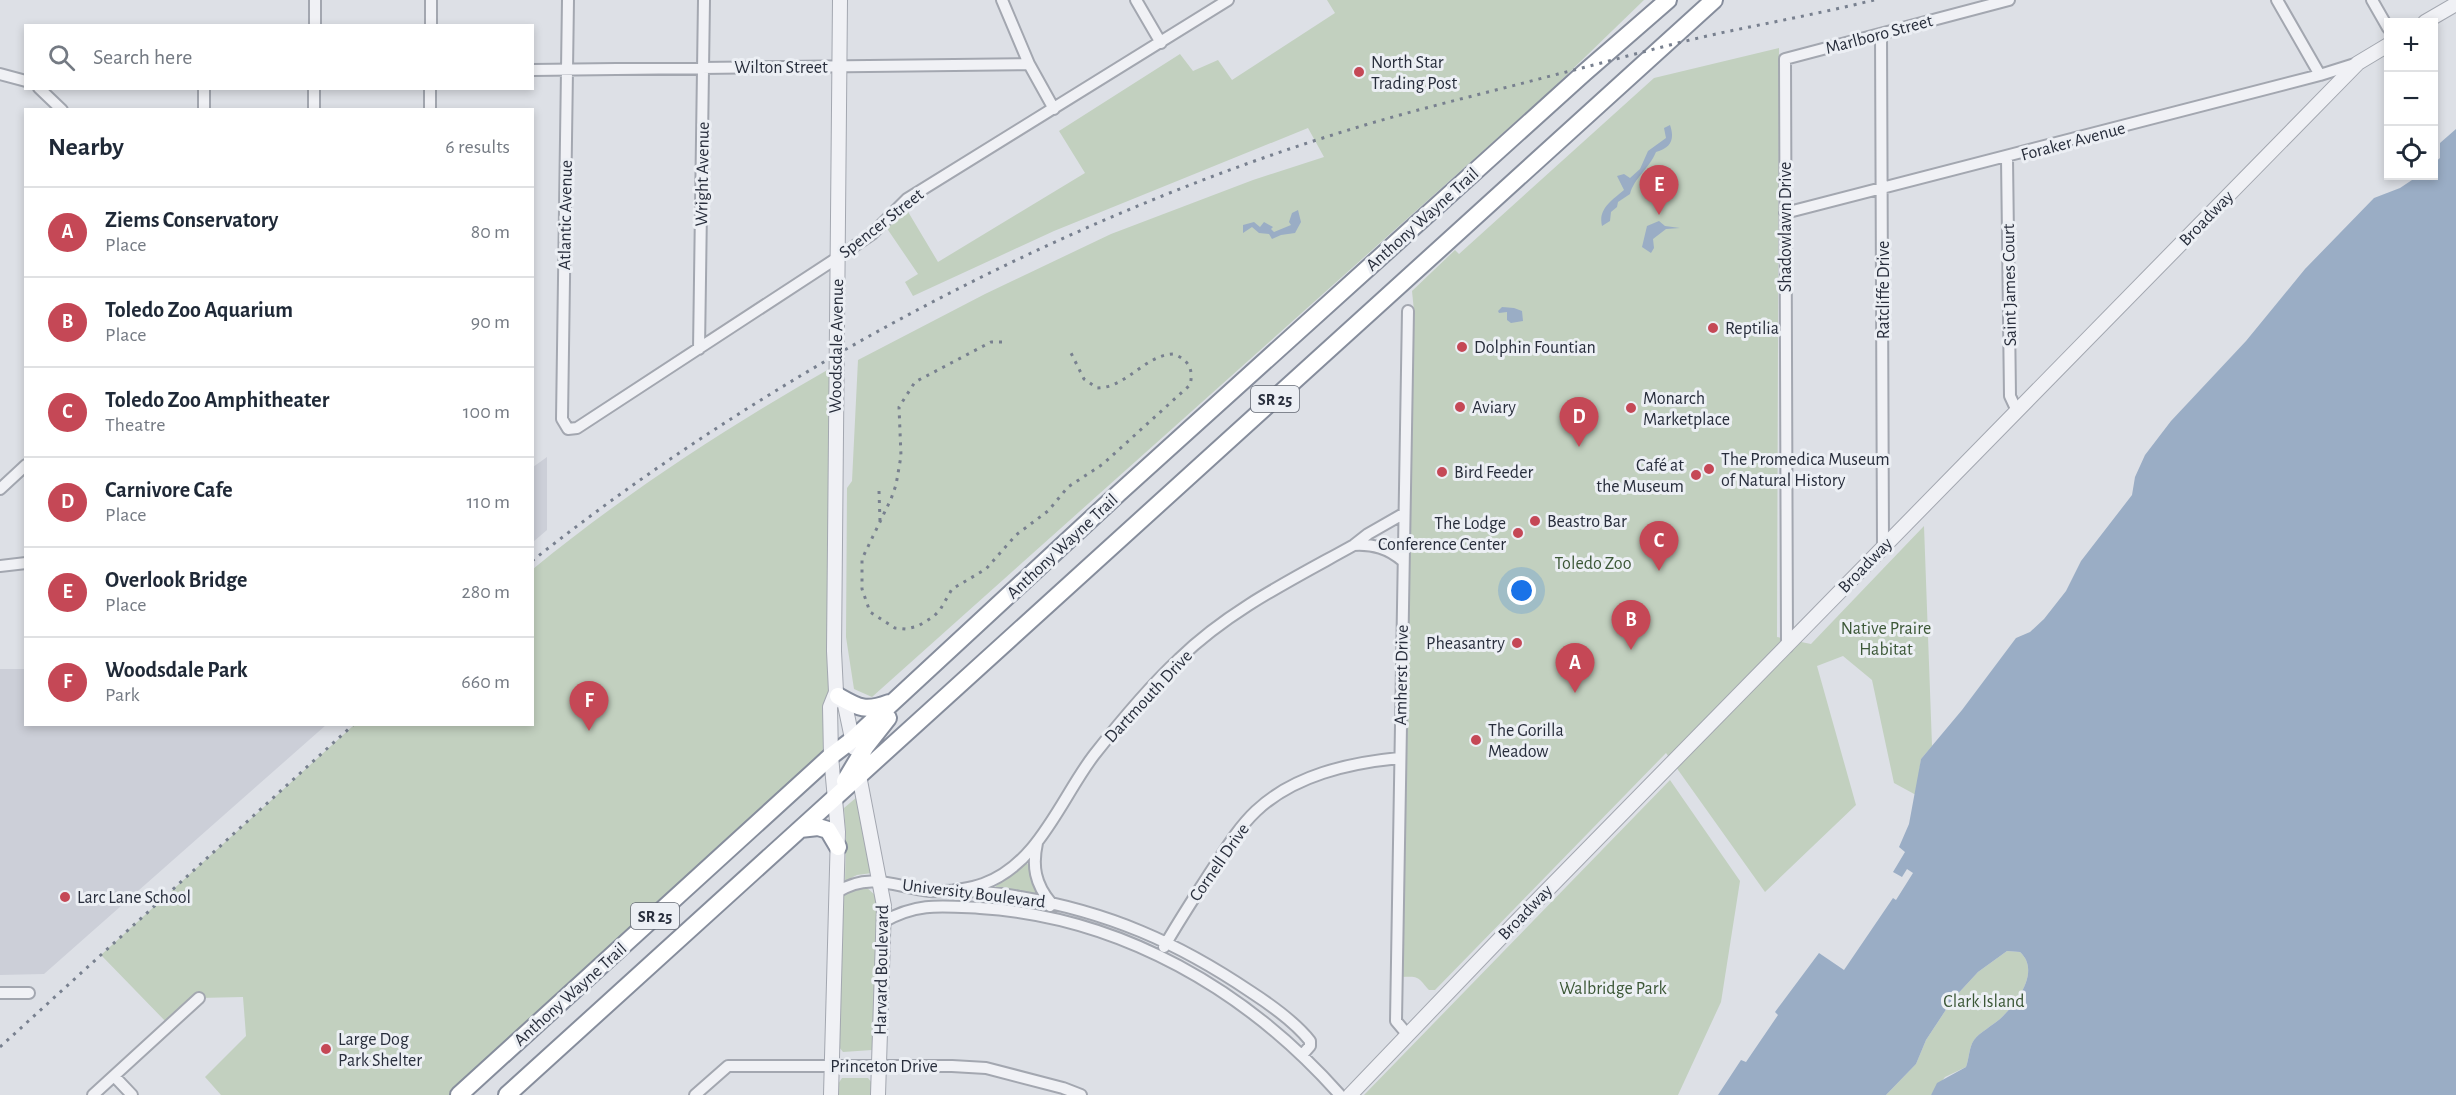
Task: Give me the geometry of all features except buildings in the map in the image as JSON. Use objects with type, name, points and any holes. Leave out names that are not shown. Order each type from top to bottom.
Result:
[{"type":"highway","name":"Anthony Wayne Trail","points":[[459,1095],[831,756],[852,740],[1128,485],[1566,89],[1668,0]]},
{"type":"highway","name":"Anthony Wayne Trail","points":[[507,1095],[835,797],[857,769],[1714,0]]},
{"type":"highway","points":[[857,769],[866,746],[888,719],[936,675],[961,639]]},
{"type":"highway","points":[[837,694],[856,706],[867,709],[895,700]]},
{"type":"highway","points":[[800,829],[818,827],[828,830],[838,847]]},
{"type":"street","points":[[315,0],[315,24]]},
{"type":"street","points":[[431,0],[431,24]]},
{"type":"street","name":"Atlantic Avenue","points":[[568,0],[562,419],[568,429]]},
{"type":"street","name":"Wright Avenue","points":[[699,348],[704,0]]},
{"type":"street","name":"Woodsdale Avenue","points":[[835,797],[830,707],[837,694],[834,640],[840,0]]},
{"type":"street","points":[[1002,0],[1029,64],[1054,108]]},
{"type":"street","points":[[1136,0],[1161,43]]},
{"type":"street","name":"Spencer Street","points":[[568,429],[577,428],[837,258],[872,234],[907,199],[1228,0]]},
{"type":"street","name":"Marlboro Street","points":[[1785,59],[2009,0]]},
{"type":"street","points":[[2277,0],[2320,75]]},
{"type":"street","points":[[2372,0],[2384,21]]},
{"type":"street","points":[[2432,18],[2456,4]]},
{"type":"street","name":"Ratcliffe Drive","points":[[1881,34],[1883,547]]},
{"type":"street","name":"Broadway","points":[[1350,1095],[1407,1034],[2358,63],[2384,47]]},
{"type":"street","name":"Shadowlawn Drive","points":[[1785,59],[1787,646]]},
{"type":"street","name":"Foraker Avenue","points":[[1785,213],[2007,158],[2358,63]]},
{"type":"street","name":"Wilton Street","points":[[534,70],[1029,64]]},
{"type":"street","points":[[0,74],[24,80]]},
{"type":"street","points":[[41,90],[60,108]]},
{"type":"street","points":[[204,90],[204,108]]},
{"type":"street","points":[[314,90],[314,108]]},
{"type":"street","points":[[430,90],[430,108]]},
{"type":"street","name":"Saint James Court","points":[[2007,158],[2010,396],[2017,411]]},
{"type":"street","name":"Amherst Drive","points":[[1407,1034],[1396,1021],[1408,311]]},
{"type":"street","points":[[0,489],[24,467]]},
{"type":"street","name":"Dartmouth Drive","points":[[948,891],[983,884],[1017,863],[1037,842],[1093,756],[1145,694],[1180,658],[1254,599],[1354,545],[1368,534],[1403,514]]},
{"type":"street","points":[[1354,545],[1375,546],[1393,553],[1403,561]]},
{"type":"street","points":[[0,566],[24,563]]},
{"type":"street","name":"Woodsdale Avenue","points":[[837,694],[845,705],[857,769]]},
{"type":"street","name":"Cornell Drive","points":[[1159,956],[1234,835],[1257,810],[1284,790],[1318,775],[1358,762],[1399,758]]},
{"type":"street","name":"Harvard Boulevard","points":[[857,769],[884,906],[878,1095]]},
{"type":"street","points":[[831,1095],[838,847],[835,797]]},
{"type":"street","points":[[1037,842],[1034,855],[1036,878],[1050,903],[1047,919]]},
{"type":"street","name":"University Boulevard","points":[[837,892],[849,884],[880,880],[911,888],[994,894],[1050,903],[1098,915],[1167,942],[1216,969],[1286,1018],[1310,1041],[1310,1046],[1303,1054]]},
{"type":"street","points":[[944,906],[948,891]]},
{"type":"street","name":"University Boulevard","points":[[883,922],[904,911],[944,906],[992,909],[1095,931],[1159,956],[1233,998],[1303,1054],[1340,1095]]},
{"type":"street","points":[[0,993],[29,993]]},
{"type":"street","points":[[93,1095],[199,998]]},
{"type":"street","name":"Princeton Drive","points":[[695,1095],[728,1066],[986,1068],[1063,1088],[1081,1095]]},
{"type":"street","points":[[114,1076],[132,1095]]},
{"type":"shaded area","points":[[547,457],[547,530],[534,541],[534,466]]},
{"type":"shaded area","name":"Larc Lane School","points":[[0,669],[24,669],[24,726],[325,726],[44,974],[0,975]]},
{"type":"green space","points":[[1327,0],[1644,0],[1550,91],[872,697],[854,689],[846,637],[847,488],[852,481],[858,360],[985,294],[1111,234],[1253,180],[1324,157],[1308,128],[1054,231],[913,296],[905,282],[918,274],[886,227],[907,210],[938,262],[1085,173],[1059,131],[1180,54],[1193,71],[1218,60],[1232,80],[1335,13]]},
{"type":"green space","name":"Toledo Zoo","points":[[1779,48],[1777,637],[1811,644],[1924,526],[1932,746],[1921,759],[1916,795],[1894,783],[1872,680],[1843,656],[1817,666],[1856,805],[1765,892],[1666,753],[1435,990],[1429,990],[1418,979],[1402,977],[1414,311],[1412,291],[1455,250],[1459,254],[1654,78]]},
{"type":"green space","points":[[836,365],[831,756],[460,1095],[221,1095],[205,1077],[246,1036],[243,997],[199,998],[169,1025],[101,955],[353,726],[534,726],[534,568],[642,486],[757,411]]},
{"type":"green space","name":"Walbridge Park","points":[[1670,780],[1740,881],[1721,1002],[1678,1095],[1364,1095]]},
{"type":"green space","points":[[857,797],[872,873],[857,875],[845,881],[844,808]]},
{"type":"green space","points":[[1026,863],[1029,865],[1036,893],[1031,895],[995,887]]},
{"type":"green space","points":[[865,886],[876,896],[878,904],[875,1044],[872,1050],[843,1052],[839,1047],[841,899],[847,890]]},
{"type":"green space","name":"Clark Island","points":[[2007,951],[2020,952],[2026,960],[2028,968],[2024,987],[2007,1012],[1974,1040],[1966,1067],[1945,1077],[1931,1095],[1886,1095],[1916,1064],[1926,1040],[1953,999],[1978,972]]},
{"type":"green space","points":[[842,1078],[868,1078],[872,1083],[874,1095],[836,1095],[836,1087]]},
{"type":"water","points":[[1670,125],[1672,139],[1668,145],[1656,152],[1630,194],[1618,202],[1617,207],[1611,212],[1610,221],[1602,226],[1604,210],[1624,190],[1617,176],[1624,174],[1630,178],[1640,169],[1648,151],[1666,138],[1664,128]]},
{"type":"water","points":[[2456,129],[2456,1095],[1931,1095],[1937,1083],[1966,1067],[1974,1040],[2007,1012],[2024,987],[2028,968],[2026,960],[2020,952],[2007,951],[1978,972],[1953,999],[1926,1040],[1916,1064],[1886,1095],[1718,1095],[1741,1060],[1746,1062],[1778,1015],[1775,1012],[1819,953],[1844,970],[1893,898],[1896,900],[1913,873],[1907,869],[1902,877],[1893,872],[1905,852],[1899,847],[1909,824],[1921,759],[1962,710],[2016,638],[2030,632],[2044,619],[2066,591],[2081,561],[2132,495],[2135,477],[2145,455],[2171,421],[2246,341],[2305,269],[2374,198],[2400,188],[2412,180],[2438,180],[2440,143]]},
{"type":"water","points":[[1298,210],[1301,222],[1295,233],[1272,239],[1269,234],[1259,233],[1252,227],[1243,233],[1243,225],[1254,222],[1260,227],[1264,222],[1273,227],[1271,229],[1274,232],[1291,225],[1289,222],[1292,213]]},
{"type":"water","points":[[1659,221],[1665,226],[1680,228],[1666,229],[1653,239],[1654,248],[1651,253],[1642,247],[1647,226]]},
{"type":"water","points":[[1502,307],[1522,311],[1523,321],[1511,323],[1507,320],[1507,312],[1499,313]]},
{"type":"railway","points":[[534,559],[625,491],[722,425],[824,362],[929,304],[1036,251],[1145,203],[1255,161],[1389,118],[1687,41],[1874,0]]},
{"type":"railway","points":[[1002,342],[991,342],[915,382],[899,407],[901,456],[896,485],[862,559],[862,589],[870,612],[895,628],[906,629],[918,626],[933,617],[940,610],[952,589],[986,569],[1016,535],[1048,511],[1068,487],[1103,464],[1190,385],[1189,365],[1173,354],[1153,360],[1117,383],[1097,388],[1084,379],[1071,353]]},
{"type":"railway","points":[[879,491],[880,521]]},
{"type":"railway","points":[[0,1047],[352,726]]},
{"type":"place","name":"North Star Trading Post","points":[[1359,72]]},
{"type":"place","name":"Overlook Bridge","points":[[1659,215]]},
{"type":"place","name":"Reptilia","points":[[1713,328]]},
{"type":"place","name":"Dolphin Fountian","points":[[1462,347]]},
{"type":"place","name":"Aviary","points":[[1460,407]]},
{"type":"place","name":"Monarch Marketplace","points":[[1631,408]]},
{"type":"place","name":"Carnivore Cafe","points":[[1579,447]]},
{"type":"place","name":"The Promedica Museum of Natural History","points":[[1709,469]]},
{"type":"place","name":"Bird Feeder","points":[[1442,472]]},
{"type":"place","name":"Café at the Museum","points":[[1696,475]]},
{"type":"place","name":"Beastro Bar","points":[[1535,521]]},
{"type":"place","name":"The Lodge Conference Center","points":[[1518,533]]},
{"type":"place","name":"Toledo Zoo Amphitheater","points":[[1659,571]]},
{"type":"place","name":"Pheasantry","points":[[1517,643]]},
{"type":"place","name":"Toledo Zoo Aquarium","points":[[1631,650]]},
{"type":"place","name":"Ziems Conservatory","points":[[1575,693]]},
{"type":"place","name":"Woodsdale Park","points":[[589,731]]},
{"type":"place","name":"The Gorilla Meadow","points":[[1476,740]]},
{"type":"place","name":"Larc Lane School","points":[[65,897]]},
{"type":"place","name":"Large Dog Park Shelter","points":[[326,1049]]},
{"type":"park label","name":"Native Praire Habitat","points":[[1886,638]]}]
